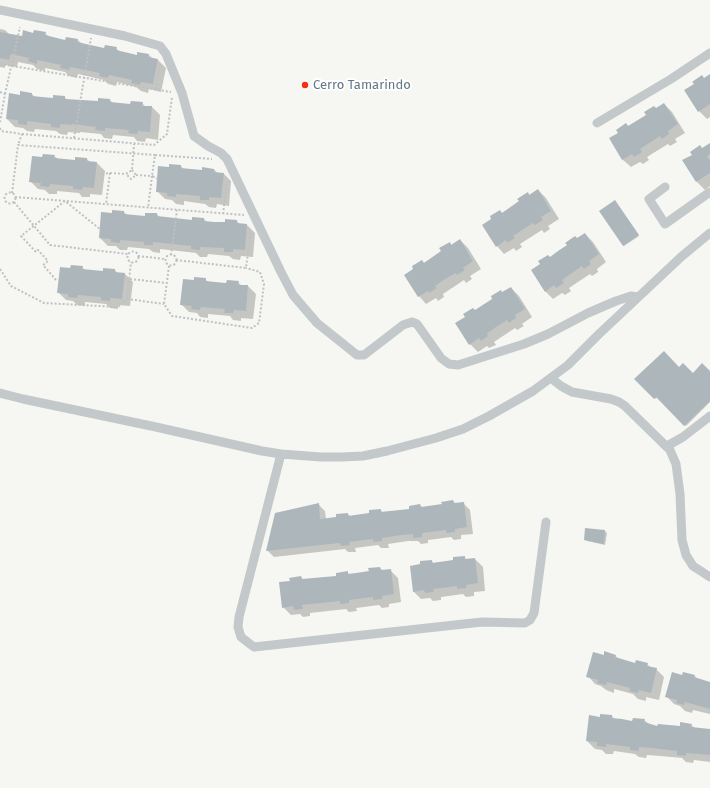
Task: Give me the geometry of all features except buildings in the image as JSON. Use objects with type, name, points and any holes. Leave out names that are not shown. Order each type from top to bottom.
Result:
[{"type":"street","points":[[0,10],[125,36],[160,46],[166,54],[182,93],[194,136],[221,153],[227,159],[293,294],[317,322],[357,355],[364,355],[403,325],[412,322],[417,324],[441,358],[449,364],[458,365],[524,344],[616,301],[633,296],[638,297]]},
{"type":"street","points":[[597,123],[671,79],[710,53]]},
{"type":"street","points":[[665,187],[649,199],[665,224],[710,192]]},
{"type":"street","points":[[0,393],[281,454],[321,457],[364,456],[410,446],[462,429],[514,402],[551,378],[579,355],[638,297],[681,257],[710,233]]},
{"type":"street","points":[[551,378],[572,392],[611,399],[619,402],[667,446],[673,454],[676,464],[680,494],[682,540],[686,555],[693,566],[710,577]]},
{"type":"street","points":[[667,446],[682,437],[710,416]]},
{"type":"street","points":[[281,454],[239,618],[238,627],[241,636],[254,647],[482,622],[525,623],[530,620],[534,613],[546,522]]},
{"type":"path","points":[[0,122],[20,27]]},
{"type":"path","points":[[74,138],[92,35]]},
{"type":"path","points":[[156,89],[160,61]]},
{"type":"path","points":[[0,64],[173,92],[167,134],[154,145],[22,134],[1,131],[0,128]]},
{"type":"path","points":[[0,92],[5,94]]},
{"type":"path","points":[[12,193],[18,145],[22,134]]},
{"type":"path","points":[[134,144],[132,170],[136,175]]},
{"type":"path","points":[[18,145],[215,160]]},
{"type":"path","points":[[148,208],[155,155]]},
{"type":"path","points":[[102,174],[126,174],[132,170]]},
{"type":"path","points":[[106,204],[110,173]]},
{"type":"path","points":[[126,174],[131,179],[136,175],[152,176],[158,179]]},
{"type":"path","points":[[223,214],[227,175]]},
{"type":"path","points":[[12,193],[16,197],[246,216]]},
{"type":"path","points":[[12,193],[6,194],[5,199],[9,203],[14,202]]},
{"type":"path","points":[[14,202],[16,197]]},
{"type":"path","points":[[56,280],[43,265],[48,261],[38,250],[36,252],[21,236],[65,201]]},
{"type":"path","points":[[65,201],[100,229]]},
{"type":"path","points":[[14,202],[50,245],[128,254],[135,251],[138,256]]},
{"type":"path","points":[[165,259],[168,255],[170,255],[177,210]]},
{"type":"path","points":[[246,268],[251,227]]},
{"type":"path","points":[[0,269],[11,286],[44,303],[118,307],[127,299],[132,262],[128,258],[128,254]]},
{"type":"path","points":[[165,259],[165,262],[169,266],[164,304],[172,316],[252,328],[259,323],[264,284],[260,272],[246,268],[176,260],[175,257],[170,255]]},
{"type":"path","points":[[138,256],[165,259]]},
{"type":"path","points":[[132,262],[136,261],[138,256]]},
{"type":"path","points":[[169,266],[174,265],[176,260]]},
{"type":"path","points":[[130,279],[167,283]]},
{"type":"path","points":[[127,299],[164,304]]},
{"type":"place","name":"Cerro Tamarindo","points":[[305,85]]}]
